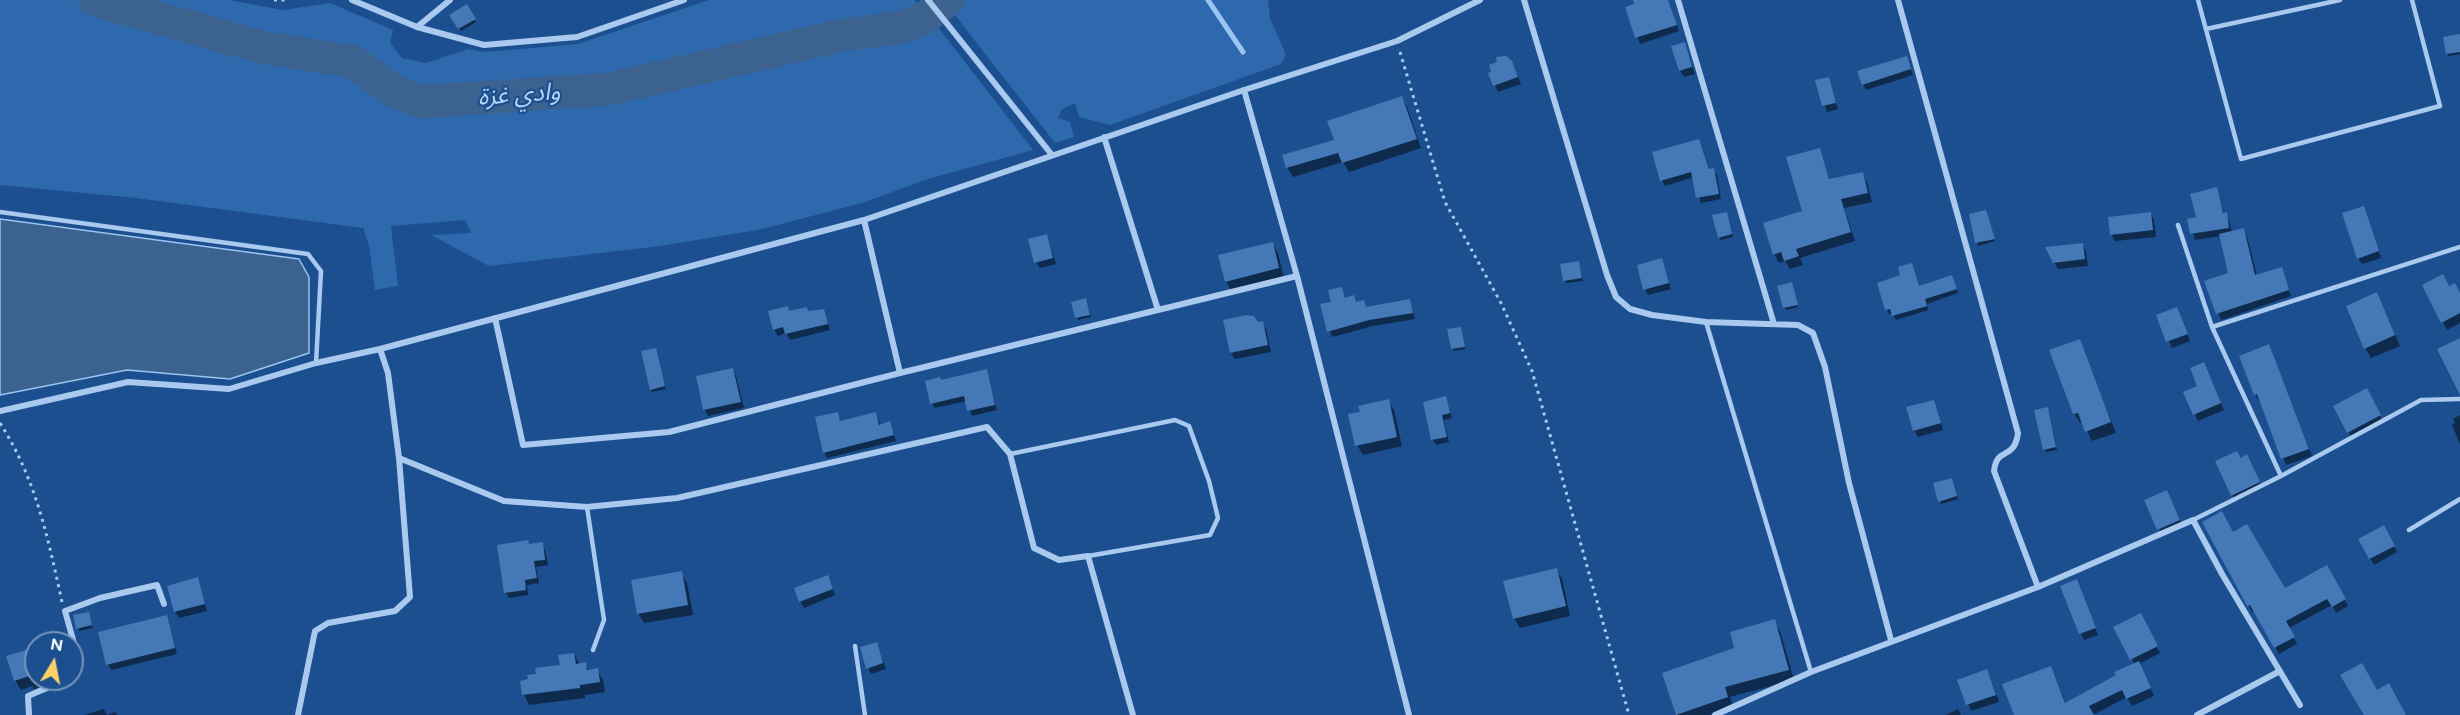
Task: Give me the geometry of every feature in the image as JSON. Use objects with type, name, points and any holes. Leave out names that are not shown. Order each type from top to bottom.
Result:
[{"type":"street","points":[[352,0],[417,27],[484,45],[577,37],[684,0]]},
{"type":"street","points":[[417,27],[450,0]]},
{"type":"street","points":[[657,0],[665,6]]},
{"type":"street","points":[[928,0],[1052,155]]},
{"type":"street","points":[[0,411],[128,382],[229,389],[316,363],[380,349],[864,220],[1104,137],[1397,41],[1480,0]]},
{"type":"street","points":[[1524,0],[1607,275],[1616,297],[1630,309],[1652,315],[1706,322],[1798,325],[1813,333],[1818,343],[1849,483],[1892,640]]},
{"type":"street","points":[[1678,0],[1774,324]]},
{"type":"street","points":[[1898,0],[2018,433],[2016,446],[2010,452],[2000,455],[1995,461],[1994,471],[2038,587]]},
{"type":"street","points":[[1244,90],[1297,276],[1409,715]]},
{"type":"street","points":[[1104,137],[1158,310]]},
{"type":"street","points":[[864,220],[900,373]]},
{"type":"street","points":[[495,318],[523,445],[669,432],[1297,276]]},
{"type":"street","points":[[298,715],[315,631],[328,623],[395,611],[410,597],[399,458],[388,373],[380,349]]},
{"type":"street","points":[[399,458],[504,501],[587,507],[677,498],[987,427],[1010,454],[1034,548],[1059,560],[1088,556],[1133,715]]},
{"type":"street","points":[[1715,715],[1810,672],[2038,587],[2193,520],[2222,574],[2300,705]]},
{"type":"street","points":[[71,631],[65,611],[100,598],[157,585],[164,604]]},
{"type":"street","points":[[2197,715],[2280,671]]},
{"type":"street","points":[[29,715],[28,696],[40,691]]},
{"type":"lane","points":[[2198,0],[2241,159],[2440,106],[2412,0]]},
{"type":"lane","points":[[2206,29],[2340,0]]},
{"type":"lane","points":[[0,212],[308,254],[321,271],[316,363]]},
{"type":"lane","points":[[2178,225],[2212,327],[2281,476]]},
{"type":"lane","points":[[2212,327],[2460,247]]},
{"type":"lane","points":[[1706,322],[1810,672]]},
{"type":"lane","points":[[2193,520],[2281,476],[2421,400],[2460,399]]},
{"type":"lane","points":[[1010,454],[1175,420],[1189,426],[1209,481],[1218,518],[1210,536],[1088,556]]},
{"type":"lane","points":[[2409,530],[2460,499]]},
{"type":"lane","points":[[587,507],[604,621],[592,650]]},
{"type":"lane","points":[[855,646],[865,715]]},
{"type":"path","points":[[274,0],[285,0]]},
{"type":"path","points":[[1397,41],[1444,202],[1501,303],[1532,371],[1629,715]]},
{"type":"path","points":[[0,423],[31,480],[49,541],[65,611]]},
{"type":"shaded area","points":[[0,0],[229,0],[283,10],[330,3],[393,30],[390,43],[402,58],[426,63],[468,49],[485,52],[578,44],[709,0],[914,0],[921,5],[1033,150],[928,179],[862,203],[758,230],[660,246],[489,266],[431,235],[471,233],[465,220],[391,226],[398,286],[375,290],[369,245],[363,228],[136,198],[0,185]]},
{"type":"shaded area","points":[[943,0],[1268,0],[1270,18],[1286,55],[1281,64],[1110,125],[1079,117],[1075,103],[1062,109],[1058,118],[1070,122],[1074,137],[1055,143]]},
{"type":"shaded area","points":[[0,219],[299,259],[309,277],[309,353],[230,379],[127,370],[0,395]]},
{"type":"building","points":[[1633,0],[1668,0],[1677,25],[1635,38],[1625,7],[1634,4]]},
{"type":"building","points":[[467,4],[476,19],[458,29],[449,15]]},
{"type":"building","points":[[2460,34],[2460,52],[2446,54],[2443,37]]},
{"type":"building","points":[[1685,42],[1692,67],[1679,71],[1671,46]]},
{"type":"building","points":[[1506,56],[1512,61],[1518,77],[1493,86],[1488,73],[1491,72],[1489,65],[1497,62],[1496,57]]},
{"type":"building","points":[[1907,56],[1911,69],[1862,85],[1857,71]]},
{"type":"building","points":[[1829,77],[1836,103],[1822,106],[1815,80]]},
{"type":"building","points":[[1402,96],[1417,139],[1342,163],[1338,153],[1286,168],[1282,155],[1334,140],[1327,121]]},
{"type":"building","points":[[1699,139],[1709,169],[1714,168],[1719,194],[1696,198],[1691,172],[1660,181],[1652,152]]},
{"type":"building","points":[[1820,148],[1829,179],[1863,172],[1868,193],[1841,199],[1851,232],[1796,249],[1799,256],[1784,261],[1781,252],[1773,255],[1763,223],[1802,211],[1786,157]]},
{"type":"building","points":[[2217,187],[2223,213],[2227,212],[2229,228],[2190,234],[2187,219],[2196,217],[2190,194]]},
{"type":"building","points":[[2364,206],[2379,251],[2357,259],[2342,213]]},
{"type":"building","points":[[1986,210],[1995,239],[1975,243],[1969,214]]},
{"type":"building","points":[[1727,212],[1732,234],[1718,238],[1712,215]]},
{"type":"building","points":[[2151,212],[2153,230],[2110,235],[2108,217]]},
{"type":"building","points":[[2244,228],[2255,275],[2282,267],[2289,290],[2216,314],[2204,281],[2228,273],[2219,234]]},
{"type":"building","points":[[1047,234],[1053,258],[1034,263],[1028,239]]},
{"type":"building","points":[[1273,242],[1279,268],[1225,282],[1218,255]]},
{"type":"building","points":[[2083,243],[2085,259],[2053,263],[2045,247]]},
{"type":"building","points":[[1662,258],[1669,283],[1643,290],[1637,265]]},
{"type":"building","points":[[1579,261],[1582,278],[1563,281],[1560,264]]},
{"type":"building","points":[[1912,263],[1919,286],[1952,275],[1957,289],[1925,299],[1927,306],[1892,316],[1890,309],[1885,310],[1877,283],[1900,275],[1898,267]]},
{"type":"building","points":[[2443,274],[2449,286],[2455,283],[2460,293],[2460,313],[2441,323],[2422,285]]},
{"type":"building","points":[[1792,282],[1798,305],[1783,308],[1777,286]]},
{"type":"building","points":[[1342,287],[1345,298],[1354,295],[1356,302],[1364,300],[1366,307],[1410,299],[1413,313],[1369,320],[1327,332],[1320,304],[1331,302],[1328,290]]},
{"type":"building","points":[[2377,292],[2395,335],[2364,349],[2346,306]]},
{"type":"building","points":[[1086,298],[1090,315],[1075,318],[1071,302]]},
{"type":"building","points":[[788,306],[789,311],[807,307],[808,311],[824,309],[828,324],[785,334],[783,327],[773,330],[768,311]]},
{"type":"building","points":[[2177,307],[2188,334],[2166,342],[2156,315]]},
{"type":"building","points":[[1247,315],[1254,316],[1258,322],[1263,321],[1268,345],[1230,353],[1223,320]]},
{"type":"building","points":[[1461,327],[1465,347],[1451,349],[1447,329]]},
{"type":"building","points":[[2460,338],[2460,395],[2437,349]]},
{"type":"building","points":[[2080,339],[2111,422],[2085,432],[2078,413],[2073,414],[2049,350]]},
{"type":"building","points":[[2269,344],[2309,449],[2281,459],[2257,394],[2254,395],[2239,356]]},
{"type":"building","points":[[656,348],[665,386],[650,390],[641,351]]},
{"type":"building","points":[[2204,362],[2221,403],[2193,415],[2183,392],[2197,386],[2190,368]]},
{"type":"building","points":[[733,368],[741,402],[703,410],[696,376]]},
{"type":"building","points":[[987,369],[995,405],[967,411],[964,396],[930,404],[925,381],[940,377],[941,380]]},
{"type":"building","points":[[2367,388],[2381,415],[2347,433],[2333,406]]},
{"type":"building","points":[[1446,396],[1450,413],[1442,415],[1447,437],[1431,440],[1423,402]]},
{"type":"building","points":[[1389,399],[1397,437],[1355,446],[1348,414],[1360,412],[1358,406]]},
{"type":"building","points":[[1934,400],[1941,423],[1913,431],[1906,407]]},
{"type":"building","points":[[2048,407],[2056,447],[2043,450],[2034,410]]},
{"type":"building","points":[[838,412],[840,421],[876,412],[879,425],[890,421],[894,435],[823,453],[815,417]]},
{"type":"building","points":[[2237,451],[2241,458],[2247,454],[2260,482],[2231,496],[2215,461]]},
{"type":"building","points":[[1952,478],[1957,496],[1938,502],[1933,483]]},
{"type":"building","points":[[2167,490],[2180,520],[2157,530],[2144,500]]},
{"type":"building","points":[[2222,511],[2233,532],[2247,524],[2285,588],[2327,565],[2346,599],[2332,607],[2327,599],[2286,621],[2295,637],[2274,648],[2250,605],[2247,606],[2202,522]]},
{"type":"building","points":[[2384,525],[2395,546],[2369,559],[2358,539]]},
{"type":"building","points":[[528,540],[529,544],[543,542],[545,560],[534,561],[537,578],[525,580],[526,590],[504,593],[497,545]]},
{"type":"building","points":[[1557,568],[1566,606],[1513,619],[1503,581]]},
{"type":"building","points":[[682,571],[688,605],[637,614],[631,580]]},
{"type":"building","points":[[828,575],[833,589],[799,602],[794,588]]},
{"type":"building","points":[[198,577],[205,604],[174,612],[167,586]]},
{"type":"building","points":[[2077,579],[2096,628],[2079,634],[2060,586]]},
{"type":"building","points":[[89,612],[92,625],[76,629],[73,615]]},
{"type":"building","points":[[2141,613],[2158,646],[2130,660],[2113,627]]},
{"type":"building","points":[[167,615],[175,648],[106,665],[98,632]]},
{"type":"building","points":[[1775,619],[1789,670],[1725,687],[1728,697],[1676,715],[1662,673],[1734,648],[1730,632]]},
{"type":"building","points":[[877,642],[883,663],[866,669],[860,647]]},
{"type":"building","points":[[24,651],[24,678],[14,681],[6,656]]},
{"type":"building","points":[[574,653],[576,664],[586,662],[587,670],[598,668],[600,682],[580,685],[580,688],[522,695],[520,681],[528,679],[527,675],[536,674],[535,668],[560,665],[558,655]]},
{"type":"building","points":[[2139,661],[2151,688],[2126,699],[2122,690],[2089,706],[2094,715],[2014,715],[2002,684],[2051,666],[2065,703],[2116,675],[2114,672]]},
{"type":"building","points":[[2362,663],[2377,690],[2389,683],[2406,715],[2364,715],[2340,675]]},
{"type":"building","points":[[1987,669],[1996,695],[1966,705],[1957,680]]},
{"type":"waterway","name":"وادي غزة","points":[[95,0],[261,47],[354,62],[392,90],[419,102],[609,89],[843,35],[897,28],[922,20],[948,0]]},
{"type":"waterway","points":[[1208,0],[1243,52]]}]
